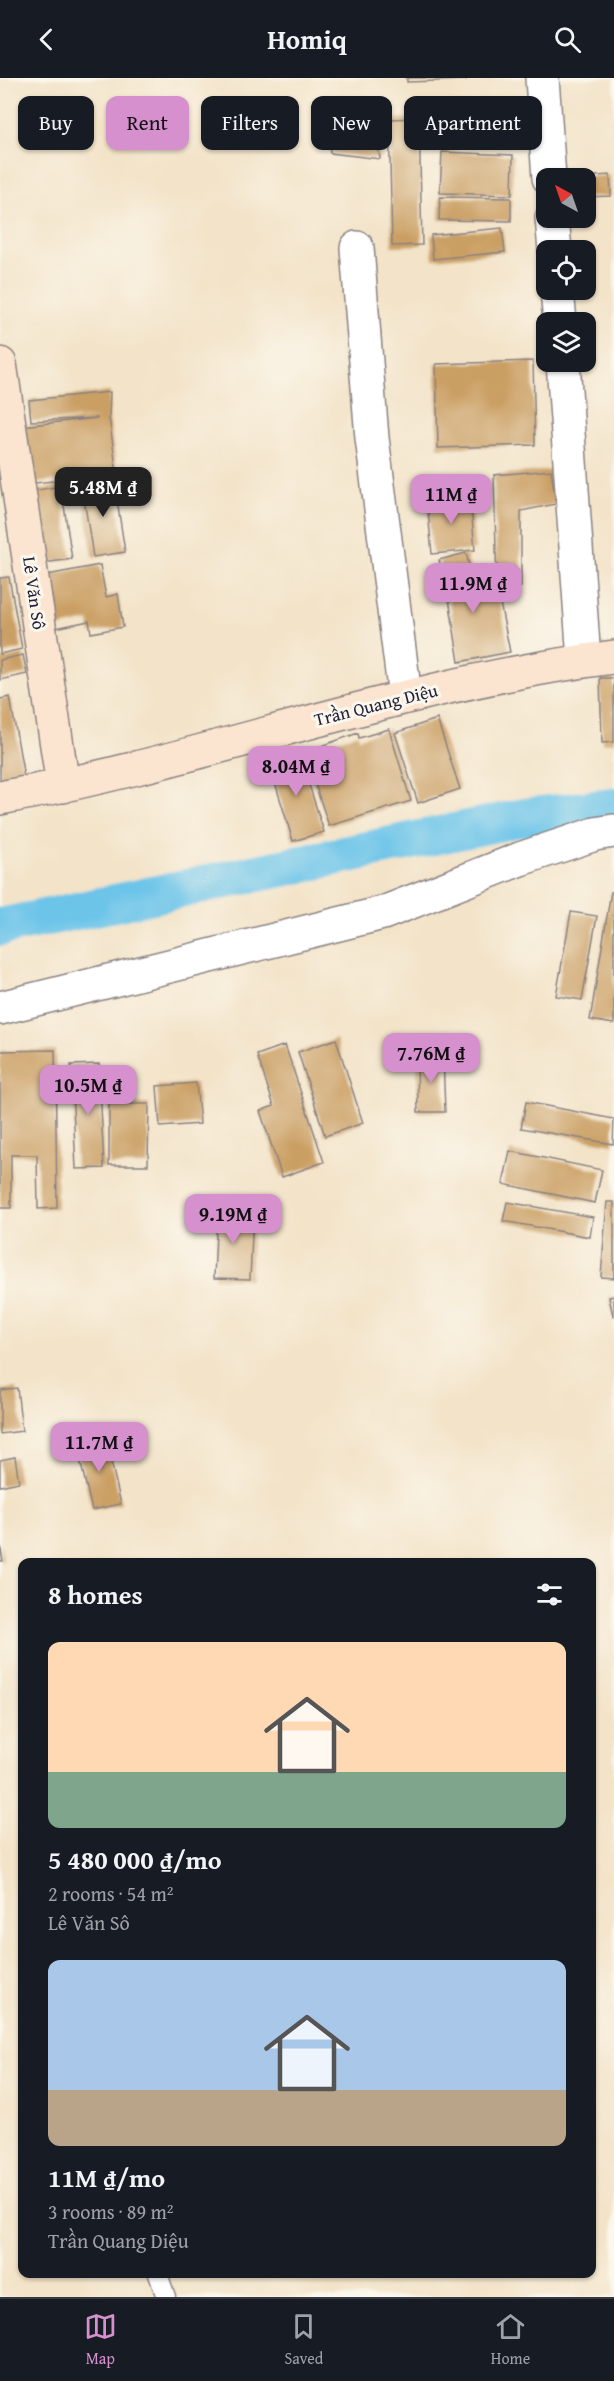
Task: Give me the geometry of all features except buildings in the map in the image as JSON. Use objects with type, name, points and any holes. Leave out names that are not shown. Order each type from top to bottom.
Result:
[{"type":"street","points":[[542,78],[548,168]]},
{"type":"street","points":[[357,248],[372,438],[405,696]]},
{"type":"street","name":"Lê Văn Sô","points":[[0,364],[63,786]]},
{"type":"street","points":[[563,372],[599,659]]},
{"type":"street","name":"Trần Quang Diệu","points":[[0,798],[63,786],[405,696],[599,659]]},
{"type":"street","points":[[0,1008],[383,913],[520,859],[595,834],[614,831]]},
{"type":"lane","points":[[159,2278],[166,2297]]},
{"type":"waterway","points":[[0,927],[525,817],[614,807]]}]
